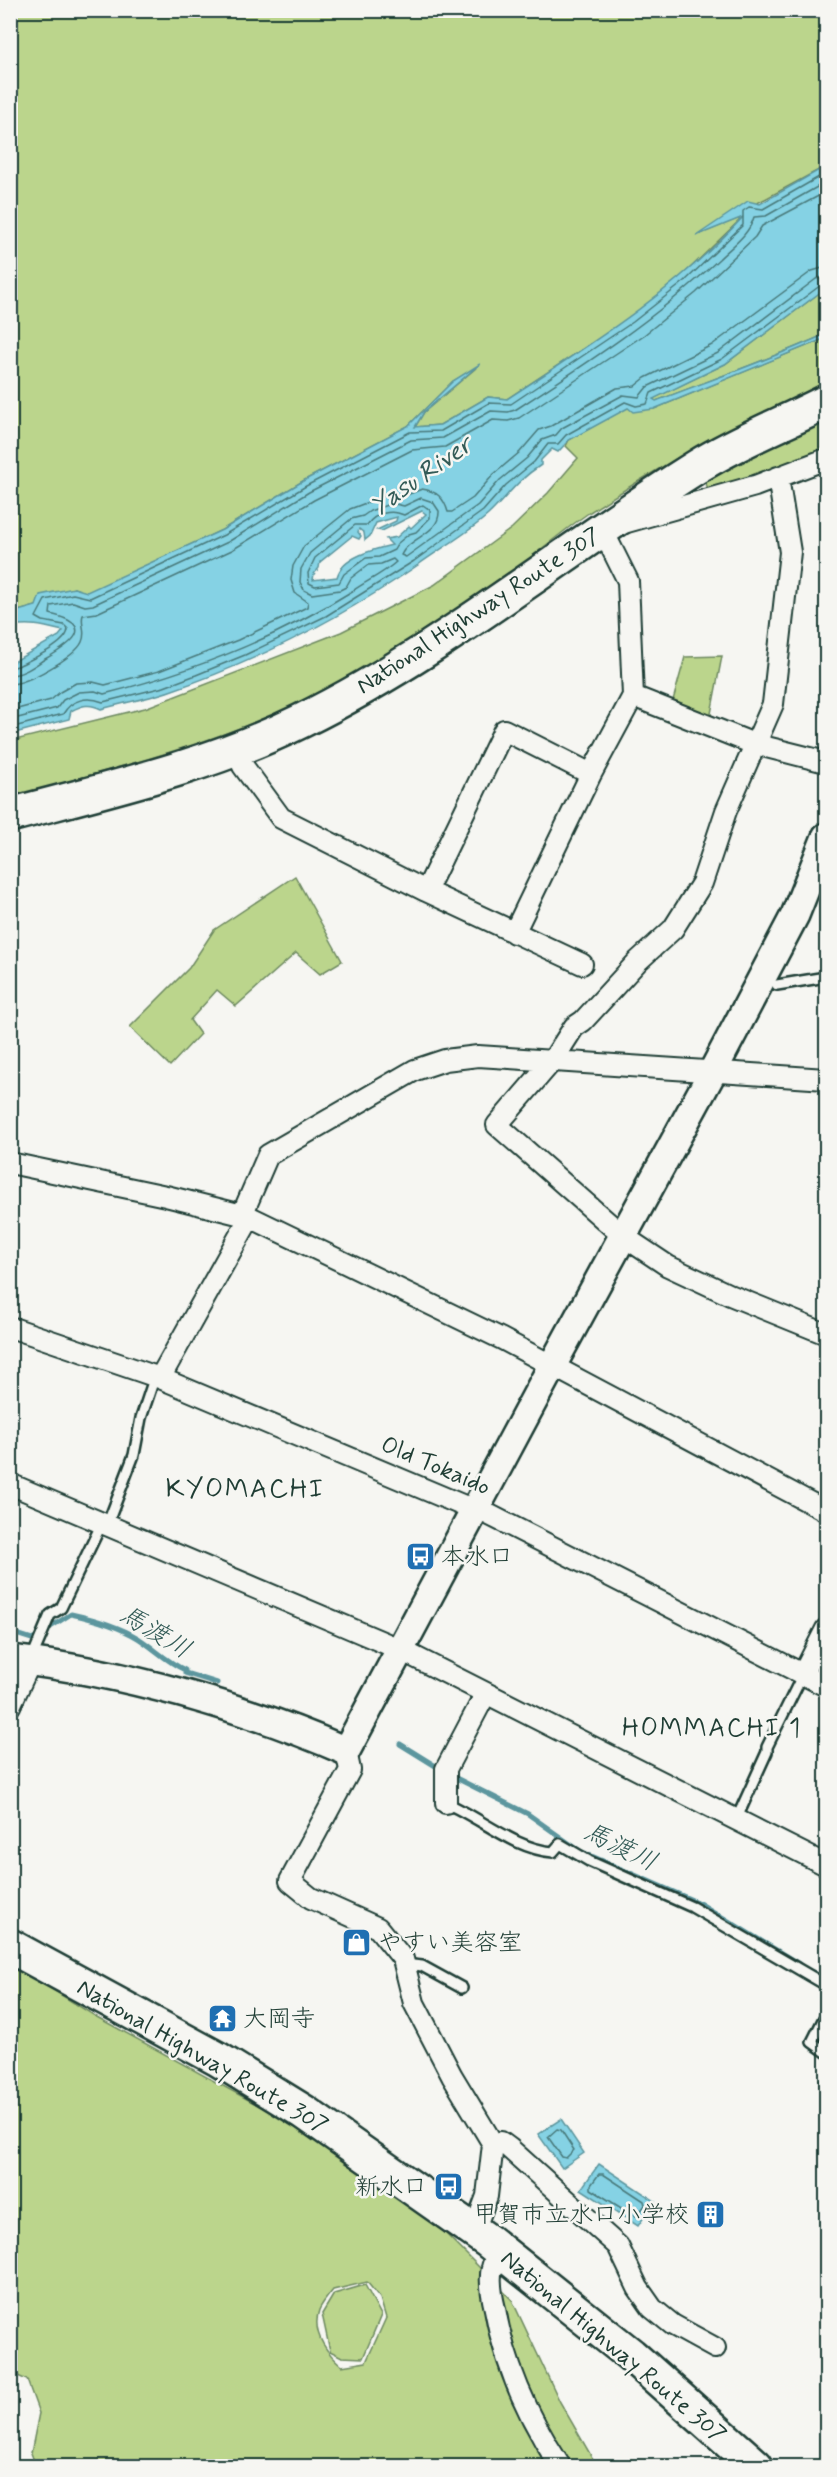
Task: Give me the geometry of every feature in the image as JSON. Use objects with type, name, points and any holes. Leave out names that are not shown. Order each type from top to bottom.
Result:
[{"type":"highway","name":"National Highway Route 307","points":[[10,815],[128,783],[236,750],[301,721],[438,643],[602,529],[701,464],[826,402]]},
{"type":"highway","name":"National Highway Route 307","points":[[10,1946],[237,2070],[304,2112],[474,2230],[631,2355],[756,2466]]},
{"type":"street","points":[[514,933],[591,774],[633,696],[627,581],[602,529],[755,486],[826,459]]},
{"type":"street","points":[[778,477],[790,552],[772,704],[726,811],[709,868],[673,929],[638,961],[583,1022],[574,1027],[553,1060],[497,1125],[624,1236],[681,1274],[826,1334]]},
{"type":"street","points":[[633,696],[754,744],[826,762]]},
{"type":"street","points":[[426,891],[504,730],[591,774]]},
{"type":"street","points":[[236,750],[258,788],[281,818],[426,891],[582,964]]},
{"type":"street","points":[[474,2230],[486,2196],[493,2144],[432,2039],[414,2003],[403,1959],[378,1928],[366,1920],[356,1919],[311,1898],[290,1881],[351,1770],[346,1751],[795,915],[826,837]]},
{"type":"street","points":[[157,1377],[246,1216],[267,1155],[415,1070],[445,1060],[478,1056],[826,1079]]},
{"type":"street","points":[[10,1162],[246,1216],[413,1295],[826,1510]]},
{"type":"street","name":"Old Tokaido","points":[[10,1327],[157,1377],[462,1505],[476,1508],[826,1686]]},
{"type":"street","points":[[10,1484],[399,1649],[826,1865]]},
{"type":"street","points":[[803,1674],[826,1629]]},
{"type":"street","points":[[10,1706],[27,1653],[208,1700],[346,1751]]},
{"type":"street","points":[[446,1803],[445,1774],[486,1693]]},
{"type":"street","points":[[493,2144],[501,2142],[509,2148],[618,2246],[638,2289],[652,2308],[673,2325],[715,2348]]},
{"type":"street","points":[[499,2251],[492,2268],[492,2297],[499,2335],[514,2382],[524,2404],[538,2433],[560,2466]]},
{"type":"lane","points":[[777,985],[826,976]]},
{"type":"lane","points":[[27,1653],[50,1615],[61,1608],[105,1524],[134,1455],[141,1418],[157,1377]]},
{"type":"lane","points":[[736,1820],[767,1752],[767,1747],[803,1674]]},
{"type":"lane","points":[[446,1803],[469,1813],[526,1847],[553,1852],[560,1844],[590,1861],[692,1906],[826,1985]]},
{"type":"lane","points":[[405,1971],[413,1965],[422,1966],[462,1988]]},
{"type":"lane","points":[[826,2014],[812,2042],[826,2052]]},
{"type":"green space","points":[[11,11],[826,11],[826,166],[700,234],[744,216],[682,276],[630,318],[507,399],[488,397],[440,425],[415,427],[424,412],[476,368],[453,381],[408,426],[303,481],[222,530],[87,593],[74,588],[36,606],[11,613]]},
{"type":"green space","points":[[826,288],[826,334],[656,401],[652,399],[725,364]]},
{"type":"green space","points":[[826,338],[826,385],[735,426],[646,477],[590,512],[505,577],[441,622],[353,676],[291,707],[213,738],[11,797],[11,741],[145,708],[341,632],[434,585],[512,528],[548,493],[578,458],[566,446],[569,440],[628,407],[654,409]]},
{"type":"green space","points":[[826,421],[826,453],[711,494],[705,482],[780,442]]},
{"type":"green space","points":[[722,656],[710,719],[672,704],[685,657]]},
{"type":"green space","points":[[295,876],[342,961],[320,974],[296,953],[236,1006],[217,990],[190,1020],[200,1034],[170,1066],[130,1027],[189,968],[214,930]]},
{"type":"green space","points":[[10,1963],[95,2016],[329,2144],[431,2219],[512,2300],[560,2402],[597,2466],[36,2466],[31,2453],[39,2413],[27,2380],[11,2373]],"holes":[[[367,2282],[380,2298],[386,2318],[366,2362],[342,2366],[331,2355],[319,2334],[317,2318],[320,2307],[333,2290]]]},
{"type":"green space","points":[[365,2285],[381,2315],[363,2358],[342,2357],[330,2351],[322,2314],[334,2294]]},
{"type":"water","name":"Yasu River","points":[[826,166],[826,288],[725,364],[653,399],[656,401],[826,334],[826,338],[654,409],[633,412],[628,408],[569,440],[558,452],[552,449],[541,460],[541,465],[519,483],[488,515],[463,535],[359,603],[265,653],[167,692],[101,709],[90,705],[82,706],[71,711],[69,719],[11,734],[11,663],[59,636],[63,631],[37,626],[11,626],[11,613],[36,606],[40,595],[74,588],[87,592],[222,530],[303,481],[408,426],[453,381],[480,364],[424,412],[415,427],[440,425],[488,397],[507,399],[601,337],[661,293],[717,244],[743,217],[696,236],[748,201],[760,204]],"holes":[[[422,511],[426,514],[397,537],[386,539],[392,545],[352,559],[345,564],[337,577],[313,580],[320,562],[352,536],[359,539],[361,536],[359,529],[364,533],[365,540],[370,536],[376,523],[397,517],[396,521],[377,530],[382,531]]]},
{"type":"water","points":[[561,2119],[584,2153],[562,2168],[538,2134]]},
{"type":"water","points":[[599,2164],[655,2201],[638,2226],[581,2189]]},
{"type":"waterway","name":"馬渡川","points":[[10,1632],[32,1639],[71,1614],[80,1616],[106,1623],[130,1634],[185,1670],[185,1673],[217,1683]]},
{"type":"waterway","name":"馬渡川","points":[[400,1744],[442,1770]]},
{"type":"waterway","name":"馬渡川","points":[[450,1775],[528,1814],[580,1851],[699,1903],[799,1964]]},
{"type":"waterway","name":"馬渡川","points":[[812,1972],[826,1979]]},
{"type":"place","name":"本水口","points":[[420,1556]]},
{"type":"place","name":"やすい美容室","points":[[357,1942]]},
{"type":"place","name":"大岡寺","points":[[222,2018]]},
{"type":"place","name":"新水口","points":[[448,2186]]},
{"type":"place","name":"甲賀市立水口小学校","points":[[710,2214]]},
{"type":"district","name":"KYOMACHI","points":[[245,1488]]},
{"type":"district","name":"HOMMACHI 1","points":[[712,1727]]}]
